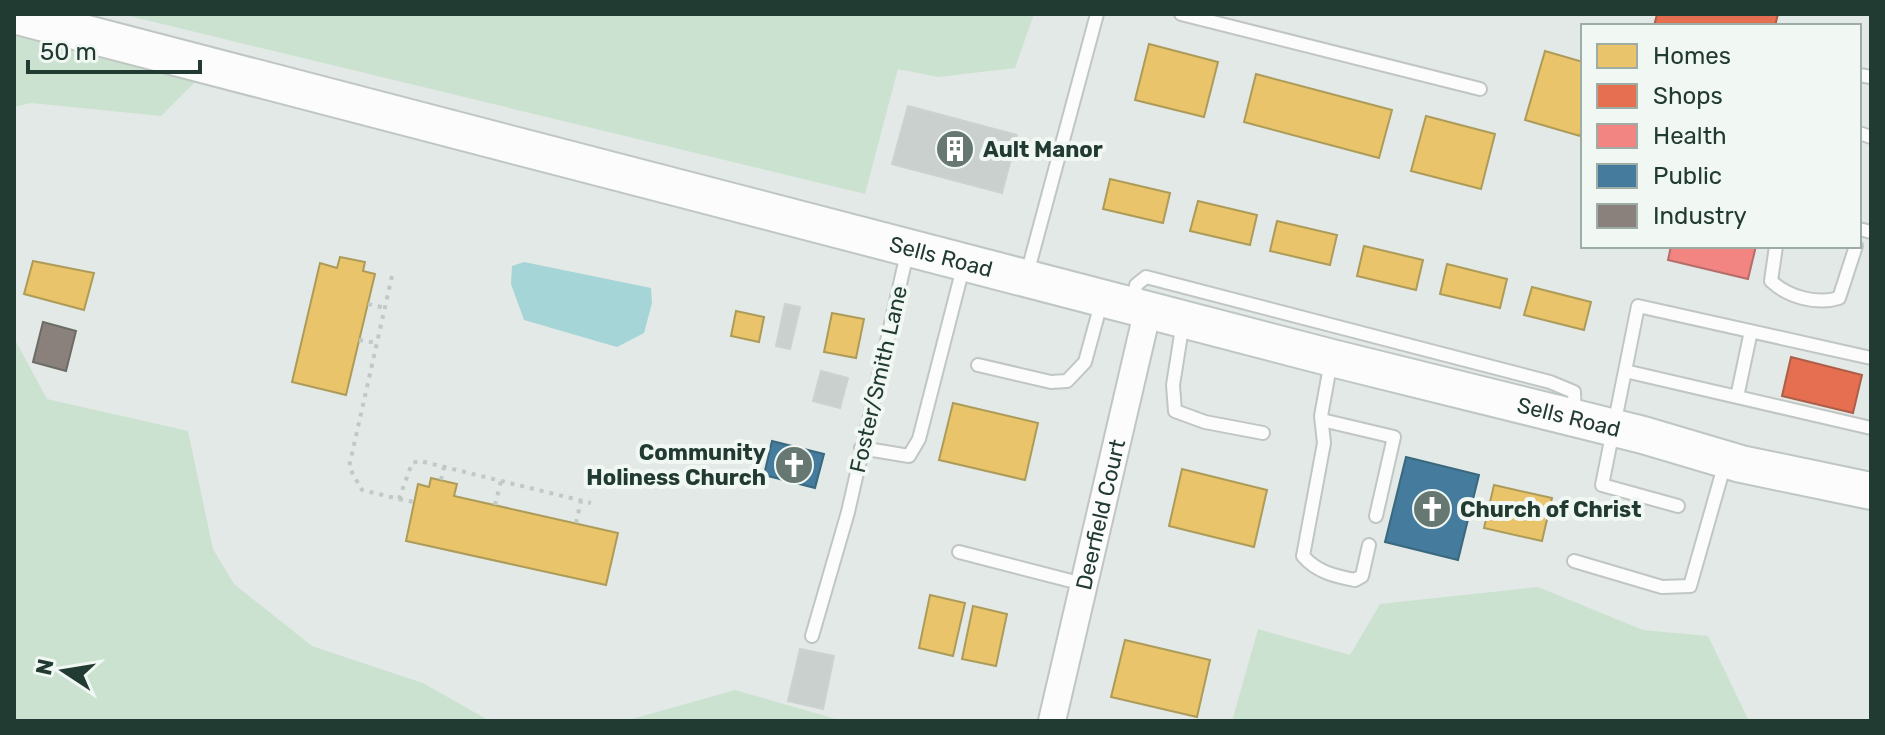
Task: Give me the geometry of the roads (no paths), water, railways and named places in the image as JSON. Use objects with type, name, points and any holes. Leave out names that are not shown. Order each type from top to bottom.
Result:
[{"type":"street","name":"Sells Road","points":[[14,15],[1184,319],[1221,312],[1313,342],[1389,356],[1474,377],[1575,418],[1803,479],[1871,491]]},
{"type":"street","name":"Deerfield Court","points":[[1052,721],[1083,584],[1128,304]]},
{"type":"lane","points":[[1026,277],[1097,14]]},
{"type":"lane","points":[[1181,14],[1480,89]]},
{"type":"lane","name":"Foster/Smith Lane","points":[[812,636],[848,512],[909,246]]},
{"type":"lane","points":[[1776,248],[1771,281],[1784,293],[1827,302],[1839,298],[1855,248]]},
{"type":"lane","points":[[861,448],[909,456],[919,439],[965,261]]},
{"type":"lane","points":[[978,365],[1051,382],[1067,381],[1128,304],[1136,285],[1146,277],[1221,312]]},
{"type":"lane","points":[[1678,506],[1602,485],[1638,306],[1871,358]]},
{"type":"lane","points":[[1184,319],[1173,385],[1175,411],[1205,422],[1263,433]]},
{"type":"lane","points":[[1737,397],[1751,331]]},
{"type":"lane","points":[[1313,342],[1324,443],[1303,556],[1312,567],[1355,580],[1362,576],[1369,545]]},
{"type":"lane","points":[[1625,371],[1871,428]]},
{"type":"lane","points":[[1322,420],[1394,437],[1376,516]]},
{"type":"lane","points":[[1574,561],[1662,587],[1690,586],[1726,459]]},
{"type":"lane","points":[[959,552],[1083,584]]},
{"type":"water","points":[[524,262],[651,288],[652,303],[644,333],[617,347],[524,320],[511,284],[512,266]]},
{"type":"place","name":"Ault Manor","points":[[955,149]]},
{"type":"place","name":"Community Holiness Church","points":[[794,465]]},
{"type":"place","name":"Church of Christ","points":[[1432,509]]}]
